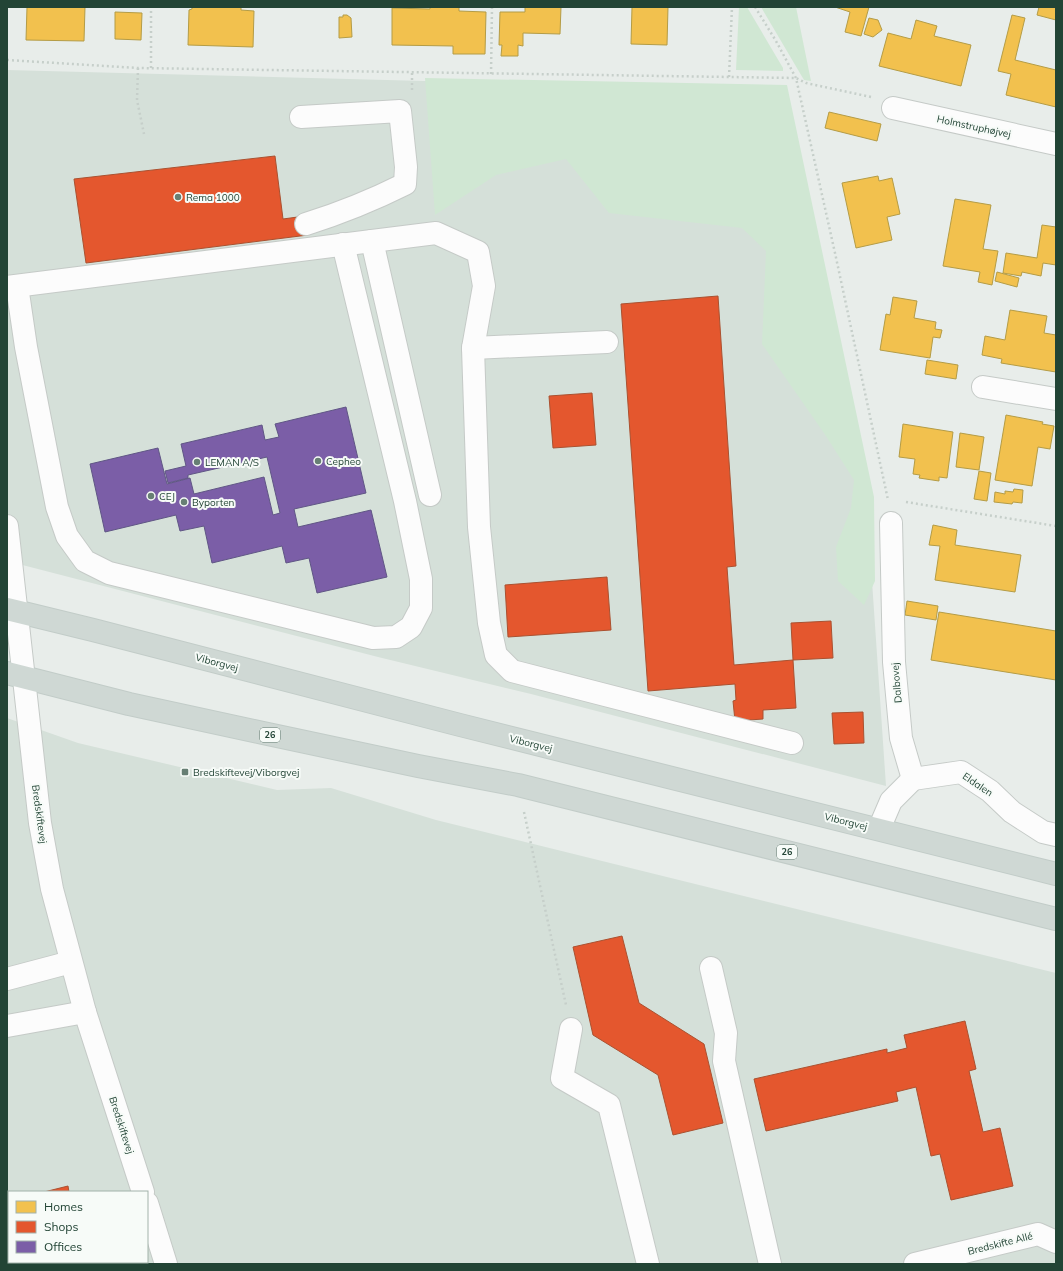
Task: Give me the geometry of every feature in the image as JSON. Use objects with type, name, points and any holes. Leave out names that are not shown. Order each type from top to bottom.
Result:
[{"type":"main road","name":"Viborgvej","points":[[12,610],[106,633],[460,726],[1056,874]]},
{"type":"main road","name":"26","points":[[16,676],[129,704],[270,735],[418,766],[518,784],[1056,919]]},
{"type":"street","name":"Holmstruphøjvej","points":[[893,108],[1056,144]]},
{"type":"street","points":[[301,117],[400,111],[406,167],[405,184],[372,200],[306,224]]},
{"type":"street","points":[[344,244],[405,501],[421,579],[421,608],[410,627],[396,637],[373,638],[109,573],[85,561],[67,536],[57,507],[26,346],[12,286],[344,244],[436,233],[478,252],[484,286],[473,348],[479,527],[489,622],[496,655],[512,671],[792,743]]},
{"type":"street","points":[[372,241],[430,495]]},
{"type":"street","points":[[473,348],[607,342]]},
{"type":"street","points":[[983,387],[1056,399]]},
{"type":"street","name":"Dalbovej","points":[[890,523],[894,662],[901,738],[913,779]]},
{"type":"street","name":"Bredskiftevej","points":[[7,526],[16,676],[52,889],[85,1012],[143,1191]]},
{"type":"street","name":"Eldalen","points":[[913,779],[960,772],[990,791],[1012,812],[1043,832],[1056,835]]},
{"type":"street","points":[[879,830],[891,801],[913,779]]},
{"type":"street","points":[[7,979],[71,962]]},
{"type":"street","points":[[711,968],[726,1033],[724,1061],[770,1264]]},
{"type":"street","points":[[7,1026],[85,1012]]},
{"type":"street","points":[[571,1029],[562,1078],[609,1105],[648,1264]]},
{"type":"street","points":[[148,1210],[153,1243],[166,1264]]},
{"type":"street","name":"Bredskifte Allé","points":[[915,1264],[1047,1238]]},
{"type":"path","points":[[151,7],[151,68]]},
{"type":"path","points":[[491,74],[492,7]]},
{"type":"path","points":[[729,78],[732,7]]},
{"type":"path","points":[[755,7],[796,78],[888,499],[895,500]]},
{"type":"path","points":[[7,60],[138,68],[796,78],[806,83],[894,102],[893,108]]},
{"type":"path","points":[[138,68],[137,100],[144,134]]},
{"type":"path","points":[[412,73],[412,96]]},
{"type":"path","points":[[903,502],[1056,526]]},
{"type":"path","points":[[518,784],[571,1029]]},
{"type":"shaded area","points":[[7,70],[773,90],[867,508],[886,786],[7,561]]},
{"type":"shaded area","points":[[7,718],[78,743],[277,790],[331,788],[436,820],[1056,973],[1056,1264],[7,1264]]},
{"type":"green space","points":[[739,7],[747,7],[783,68],[783,71],[736,70]]},
{"type":"green space","points":[[761,7],[796,7],[811,81],[804,80]]},
{"type":"green space","points":[[425,78],[787,85],[874,497],[875,581],[864,605],[838,581],[836,547],[851,508],[854,480],[826,436],[762,344],[766,251],[742,228],[609,213],[566,159],[496,175],[435,215]]},
{"type":"building: Homes","points":[[27,7],[85,7],[84,41],[26,40]]},
{"type":"building: Homes","points":[[192,7],[241,7],[241,10],[254,11],[253,47],[188,45],[189,10],[192,9]]},
{"type":"building: Homes","points":[[430,7],[459,7],[459,11],[486,12],[485,54],[453,54],[453,46],[392,45],[392,8],[430,9]]},
{"type":"building: Homes","points":[[525,7],[561,7],[560,34],[523,33],[523,46],[518,45],[518,56],[501,56],[502,45],[499,45],[500,12],[525,12]]},
{"type":"building: Homes","points":[[632,7],[668,7],[667,45],[631,44]]},
{"type":"building: Homes","points":[[835,7],[869,7],[861,36],[845,32],[850,12]]},
{"type":"building: Homes","points":[[1039,7],[1056,7],[1056,20],[1037,15]]},
{"type":"building: Homes","points":[[115,12],[142,13],[141,40],[115,39]]},
{"type":"building: Homes","points":[[343,15],[347,15],[351,18],[352,37],[339,38],[339,17],[343,17]]},
{"type":"building: Homes","points":[[1012,15],[1025,18],[1015,60],[1056,70],[1056,107],[1006,95],[1011,74],[998,71]]},
{"type":"building: Homes","points":[[869,18],[878,20],[882,30],[873,37],[864,34]]},
{"type":"building: Homes","points":[[916,20],[937,26],[934,36],[971,45],[961,86],[879,66],[888,33],[911,39]]},
{"type":"building: Homes","points":[[829,112],[881,124],[877,141],[825,128]]},
{"type":"building: Homes","points":[[878,176],[879,181],[892,178],[900,214],[887,217],[892,240],[856,248],[842,183]]},
{"type":"building: Homes","points":[[955,199],[991,205],[983,249],[998,251],[992,285],[978,282],[980,272],[943,266]]},
{"type":"building: Homes","points":[[1042,225],[1056,227],[1056,265],[1043,263],[1041,276],[1022,272],[1021,276],[1003,273],[1006,253],[1037,258]]},
{"type":"building: Homes","points":[[997,272],[1019,278],[1017,287],[995,281]]},
{"type":"building: Homes","points":[[893,297],[917,301],[914,318],[936,322],[935,329],[942,330],[940,338],[933,337],[930,358],[880,350],[886,314],[890,315]]},
{"type":"building: Homes","points":[[1010,310],[1047,316],[1044,333],[1056,335],[1056,372],[1001,363],[1002,359],[982,355],[985,336],[1005,340]]},
{"type":"building: Homes","points":[[927,360],[958,365],[956,379],[925,374]]},
{"type":"building: Homes","points":[[1006,415],[1043,422],[1042,424],[1054,426],[1050,449],[1038,447],[1032,486],[995,480]]},
{"type":"building: Homes","points":[[903,424],[953,432],[947,478],[939,477],[939,481],[919,478],[920,475],[913,474],[915,459],[899,457]]},
{"type":"building: Homes","points":[[960,433],[984,437],[979,470],[956,467]]},
{"type":"building: Homes","points":[[979,471],[991,473],[987,501],[974,499]]},
{"type":"building: Homes","points":[[1014,489],[1023,490],[1022,503],[1013,502],[1012,504],[994,502],[995,492],[1005,494],[1005,491],[1013,492]]},
{"type":"building: Homes","points":[[933,525],[957,530],[955,545],[1021,555],[1015,592],[935,580],[940,546],[929,545]]},
{"type":"building: Homes","points":[[907,601],[938,606],[936,620],[905,615]]},
{"type":"building: Homes","points":[[939,612],[1056,631],[1056,680],[931,660]]},
{"type":"building: Shops","name":"Rema 1000","points":[[275,156],[283,219],[305,216],[308,235],[86,263],[74,179]]},
{"type":"building: Shops","points":[[718,296],[736,566],[727,567],[734,665],[793,660],[796,708],[763,710],[763,719],[735,721],[733,701],[736,700],[735,684],[648,691],[621,304]]},
{"type":"building: Shops","points":[[592,393],[596,445],[553,448],[549,396]]},
{"type":"building: Shops","points":[[607,577],[611,630],[508,637],[505,585]]},
{"type":"building: Shops","points":[[831,621],[833,658],[793,660],[791,623]]},
{"type":"building: Shops","points":[[863,712],[864,743],[834,744],[832,713]]},
{"type":"building: Shops","points":[[622,936],[639,1003],[704,1044],[723,1123],[673,1135],[658,1075],[593,1035],[573,947]]},
{"type":"building: Shops","points":[[965,1021],[976,1069],[969,1071],[983,1132],[1000,1128],[1013,1186],[951,1200],[940,1154],[931,1156],[916,1087],[896,1092],[898,1101],[766,1131],[754,1079],[887,1049],[887,1053],[907,1048],[904,1035]]},
{"type":"building: Shops","points":[[68,1186],[69,1191],[48,1191]]},
{"type":"building: Shops","points":[[8,1200],[7,1246],[7,1201]]},
{"type":"building: Offices","name":"Byporten","points":[[346,407],[366,493],[294,509],[298,527],[371,510],[387,577],[317,593],[309,558],[286,563],[282,546],[212,563],[204,526],[180,531],[176,515],[105,532],[90,464],[158,448],[167,484],[190,478],[194,494],[264,477],[273,515],[280,513],[267,457],[188,475],[188,478],[168,483],[165,471],[186,466],[181,444],[262,425],[265,440],[279,437],[275,424]]},
{"type":"place","name":"Rema 1000","points":[[178,197]]},
{"type":"place","name":"Cepheo","points":[[318,461]]},
{"type":"place","name":"LEMAN A/S","points":[[197,462]]},
{"type":"place","name":"CEJ","points":[[151,496]]},
{"type":"place","name":"Byporten","points":[[184,502]]},
{"type":"place","name":"Bredskiftevej/Viborgvej","points":[[185,772]]}]
